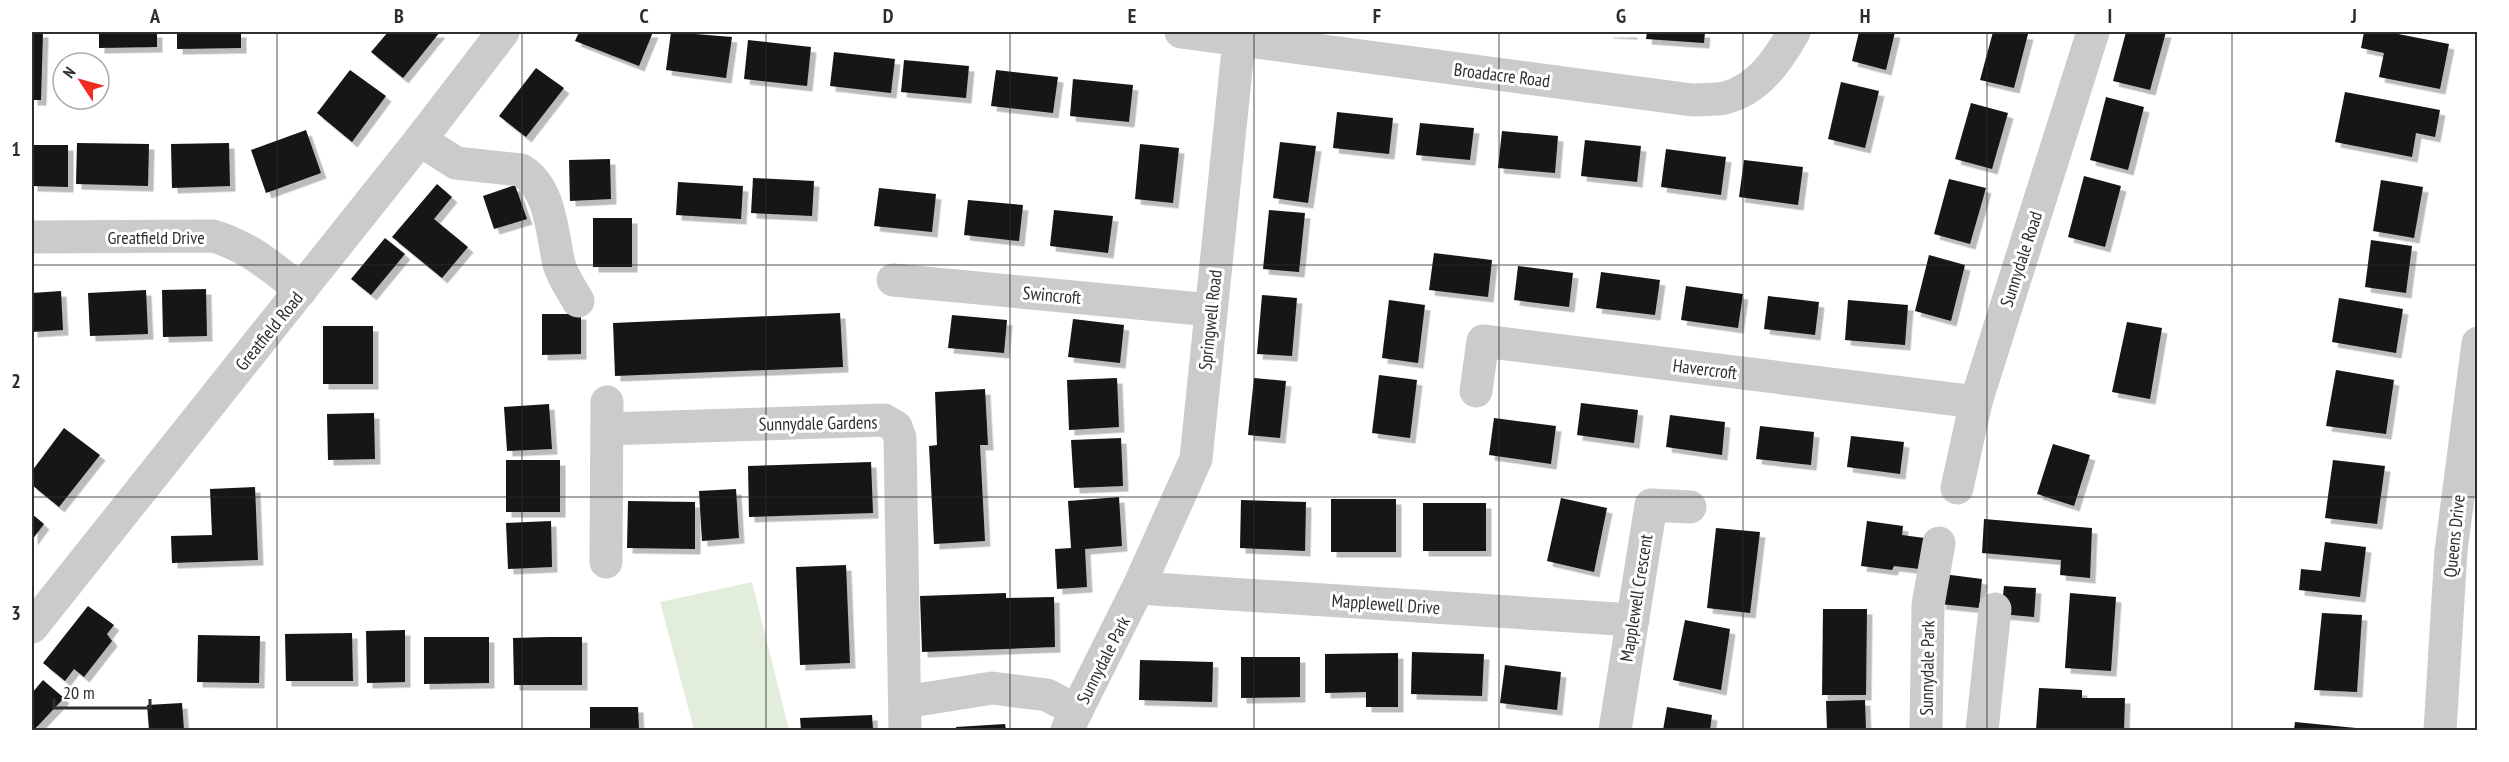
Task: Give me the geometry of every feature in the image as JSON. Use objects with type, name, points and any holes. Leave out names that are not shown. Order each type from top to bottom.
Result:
[{"type":"street","name":"Greatfield Road","points":[[32,627],[302,290],[503,32]]},
{"type":"street","name":"Broadacre Road","points":[[1181,32],[1692,100],[1725,98],[1753,84],[1777,62],[1794,32]]},
{"type":"street","name":"Sunnydale Road","points":[[1957,488],[1976,402],[2093,32]]},
{"type":"street","name":"Springwell Road","points":[[1138,588],[1196,459],[1239,40]]},
{"type":"street","points":[[420,140],[456,164],[521,170],[528,174],[537,184],[544,200],[557,245],[559,265],[578,301]]},
{"type":"street","name":"Greatfield Drive","points":[[32,237],[213,236],[232,241],[252,252],[302,290]]},
{"type":"street","name":"Swincroft","points":[[893,280],[1211,310]]},
{"type":"street","name":"Havercroft","points":[[1476,391],[1483,341],[1976,402]]},
{"type":"street","name":"Queens Drive","points":[[2440,730],[2464,552],[2478,343]]},
{"type":"street","name":"Sunnydale Gardens","points":[[606,561],[607,416],[884,420],[896,427],[900,438],[905,716],[992,687],[1047,694],[1072,721]]},
{"type":"street","name":"Mapplewell Crescent","points":[[1615,730],[1651,505],[1690,507]]},
{"type":"street","name":"Sunnydale Park","points":[[1926,730],[1928,605],[1939,543]]},
{"type":"street","name":"Mapplewell Drive","points":[[1138,588],[1633,620]]},
{"type":"street","name":"Sunnydale Park","points":[[1072,721],[1138,588]]},
{"type":"street","points":[[1982,730],[1995,609]]},
{"type":"green space","points":[[752,582],[789,730],[694,730],[660,602]]},
{"type":"building","points":[[32,32],[43,32],[41,100],[32,100]]},
{"type":"building","points":[[99,32],[157,32],[157,47],[99,48]]},
{"type":"building","points":[[177,32],[241,32],[241,48],[177,49]]},
{"type":"building","points":[[388,32],[440,32],[403,78],[371,52]]},
{"type":"building","points":[[579,32],[653,32],[639,66],[575,41]]},
{"type":"building","points":[[671,32],[732,37],[726,78],[666,70]]},
{"type":"building","points":[[1632,32],[1632,34],[1608,33]]},
{"type":"building","points":[[1647,32],[1705,32],[1704,43],[1646,39]]},
{"type":"building","points":[[1859,32],[1895,32],[1886,70],[1852,61]]},
{"type":"building","points":[[1993,32],[2028,34],[2014,88],[1980,80]]},
{"type":"building","points":[[2126,32],[2166,32],[2150,90],[2113,81]]},
{"type":"building","points":[[2364,32],[2388,32],[2449,44],[2440,89],[2379,77],[2384,53],[2361,48]]},
{"type":"building","points":[[748,40],[811,47],[807,86],[744,79]]},
{"type":"building","points":[[834,52],[895,59],[891,93],[830,86]]},
{"type":"building","points":[[904,60],[969,66],[966,98],[901,92]]},
{"type":"building","points":[[536,68],[564,88],[526,137],[499,116]]},
{"type":"building","points":[[350,70],[386,96],[352,142],[317,113]]},
{"type":"building","points":[[996,70],[1058,77],[1053,113],[991,106]]},
{"type":"building","points":[[1073,79],[1133,85],[1129,122],[1070,116]]},
{"type":"building","points":[[1841,82],[1879,91],[1865,148],[1828,139]]},
{"type":"building","points":[[2345,92],[2440,110],[2435,137],[2416,133],[2412,157],[2335,142]]},
{"type":"building","points":[[2106,97],[2144,107],[2128,170],[2090,160]]},
{"type":"building","points":[[1971,103],[2008,113],[1992,169],[1955,159]]},
{"type":"building","points":[[1337,112],[1393,118],[1389,154],[1333,148]]},
{"type":"building","points":[[1420,123],[1474,128],[1470,160],[1416,155]]},
{"type":"building","points":[[306,130],[321,173],[266,193],[251,150]]},
{"type":"building","points":[[1502,131],[1558,136],[1555,173],[1498,168]]},
{"type":"building","points":[[1585,140],[1641,146],[1637,182],[1581,176]]},
{"type":"building","points":[[1280,142],[1316,146],[1308,203],[1273,198]]},
{"type":"building","points":[[77,143],[149,144],[148,186],[76,184]]},
{"type":"building","points":[[229,143],[230,186],[172,188],[171,144]]},
{"type":"building","points":[[1140,144],[1179,148],[1173,203],[1135,199]]},
{"type":"building","points":[[32,145],[68,145],[68,187],[32,186]]},
{"type":"building","points":[[1666,149],[1726,157],[1721,195],[1661,187]]},
{"type":"building","points":[[610,159],[611,199],[570,201],[569,160]]},
{"type":"building","points":[[1744,160],[1803,167],[1798,205],[1739,197]]},
{"type":"building","points":[[2084,176],[2121,186],[2105,247],[2068,237]]},
{"type":"building","points":[[753,178],[814,181],[812,216],[751,213]]},
{"type":"building","points":[[1949,179],[1986,188],[1970,244],[1934,234]]},
{"type":"building","points":[[2381,180],[2423,187],[2414,238],[2373,231]]},
{"type":"building","points":[[678,182],[743,186],[741,219],[676,215]]},
{"type":"building","points":[[437,184],[452,197],[434,219],[468,247],[442,278],[392,237]]},
{"type":"building","points":[[515,185],[527,219],[494,229],[483,196]]},
{"type":"building","points":[[879,188],[936,194],[932,232],[874,226]]},
{"type":"building","points":[[968,200],[1023,205],[1019,241],[964,235]]},
{"type":"building","points":[[1054,210],[1113,216],[1108,253],[1050,246]]},
{"type":"building","points":[[1269,210],[1305,213],[1299,272],[1263,269]]},
{"type":"building","points":[[593,218],[632,218],[632,267],[593,267]]},
{"type":"building","points":[[385,238],[405,254],[371,295],[351,279]]},
{"type":"building","points":[[2371,240],[2412,246],[2406,293],[2365,287]]},
{"type":"building","points":[[1434,253],[1492,260],[1488,297],[1429,290]]},
{"type":"building","points":[[1929,255],[1965,265],[1951,321],[1915,311]]},
{"type":"building","points":[[1518,266],[1573,273],[1569,307],[1514,300]]},
{"type":"building","points":[[1601,272],[1660,280],[1655,315],[1596,308]]},
{"type":"building","points":[[1686,286],[1743,294],[1738,328],[1681,320]]},
{"type":"building","points":[[206,289],[207,336],[163,337],[162,290]]},
{"type":"building","points":[[146,290],[148,334],[90,336],[88,293]]},
{"type":"building","points":[[61,291],[63,330],[32,332],[32,293]]},
{"type":"building","points":[[1262,295],[1297,298],[1292,356],[1257,354]]},
{"type":"building","points":[[1768,296],[1819,302],[1815,335],[1764,329]]},
{"type":"building","points":[[2339,298],[2403,309],[2396,353],[2332,342]]},
{"type":"building","points":[[1389,300],[1425,305],[1418,363],[1382,358]]},
{"type":"building","points":[[1848,300],[1908,305],[1905,345],[1845,340]]},
{"type":"building","points":[[840,313],[843,367],[615,376],[613,323]]},
{"type":"building","points":[[542,314],[581,314],[581,354],[542,355]]},
{"type":"building","points":[[952,315],[1007,320],[1004,353],[948,348]]},
{"type":"building","points":[[1073,319],[1124,325],[1120,363],[1068,357]]},
{"type":"building","points":[[2127,322],[2162,328],[2150,399],[2112,392]]},
{"type":"building","points":[[323,326],[373,326],[373,384],[323,384]]},
{"type":"building","points":[[2336,370],[2394,380],[2386,434],[2326,426]]},
{"type":"building","points":[[1379,375],[1417,380],[1410,438],[1372,433]]},
{"type":"building","points":[[1117,378],[1119,427],[1069,430],[1067,380]]},
{"type":"building","points":[[1254,378],[1286,381],[1280,438],[1248,435]]},
{"type":"building","points":[[985,389],[988,445],[980,445],[985,541],[934,544],[929,446],[937,445],[935,392]]},
{"type":"building","points":[[1581,403],[1638,410],[1634,443],[1577,435]]},
{"type":"building","points":[[549,404],[552,449],[507,451],[504,407]]},
{"type":"building","points":[[374,413],[375,459],[328,460],[327,414]]},
{"type":"building","points":[[1670,415],[1725,422],[1722,455],[1666,447]]},
{"type":"building","points":[[1494,418],[1556,426],[1551,464],[1489,455]]},
{"type":"building","points":[[1760,426],[1814,432],[1811,465],[1756,459]]},
{"type":"building","points":[[64,428],[100,455],[59,507],[32,485],[32,471]]},
{"type":"building","points":[[1851,436],[1904,442],[1900,474],[1847,467]]},
{"type":"building","points":[[1121,438],[1123,486],[1074,488],[1071,440]]},
{"type":"building","points":[[2053,444],[2090,455],[2074,506],[2037,494]]},
{"type":"building","points":[[506,460],[560,460],[560,512],[506,512]]},
{"type":"building","points":[[2333,460],[2385,466],[2377,524],[2325,518]]},
{"type":"building","points":[[871,462],[873,513],[749,517],[748,466]]},
{"type":"building","points":[[255,487],[258,560],[172,563],[171,536],[212,535],[210,489]]},
{"type":"building","points":[[736,489],[739,538],[702,541],[699,491]]},
{"type":"building","points":[[1119,497],[1122,546],[1085,549],[1087,587],[1057,589],[1055,549],[1071,548],[1068,501]]},
{"type":"building","points":[[1561,498],[1607,508],[1594,572],[1547,561]]},
{"type":"building","points":[[1331,499],[1396,499],[1396,552],[1331,552]]},
{"type":"building","points":[[1241,500],[1306,502],[1305,551],[1240,548]]},
{"type":"building","points":[[628,501],[695,502],[695,549],[627,548]]},
{"type":"building","points":[[1423,503],[1486,503],[1486,551],[1423,551]]},
{"type":"building","points":[[32,514],[44,524],[32,540]]},
{"type":"building","points":[[1984,519],[2092,528],[2090,578],[2060,575],[2061,560],[1982,553]]},
{"type":"building","points":[[551,521],[552,567],[508,569],[506,523]]},
{"type":"building","points":[[1867,521],[1903,526],[1902,535],[1932,539],[1928,570],[1894,566],[1892,570],[1861,566]]},
{"type":"building","points":[[1716,528],[1760,532],[1750,613],[1707,608]]},
{"type":"building","points":[[2325,542],[2366,547],[2360,597],[2299,590],[2301,569],[2321,571]]},
{"type":"building","points":[[846,565],[850,663],[800,665],[796,567]]},
{"type":"building","points":[[1943,574],[1982,579],[1979,608],[1940,604]]},
{"type":"building","points":[[2004,586],[2036,588],[2034,617],[2001,614]]},
{"type":"building","points":[[1006,593],[1006,598],[1054,597],[1055,647],[922,652],[920,596]]},
{"type":"building","points":[[2070,593],[2116,597],[2111,671],[2065,668]]},
{"type":"building","points":[[88,606],[114,625],[107,634],[112,641],[84,677],[74,669],[65,681],[43,663]]},
{"type":"building","points":[[1823,609],[1867,609],[1866,695],[1822,695]]},
{"type":"building","points":[[2322,613],[2362,615],[2357,692],[2314,690]]},
{"type":"building","points":[[1685,620],[1730,629],[1721,690],[1673,680]]},
{"type":"building","points":[[405,630],[405,682],[367,683],[366,631]]},
{"type":"building","points":[[352,633],[353,681],[286,681],[285,634]]},
{"type":"building","points":[[198,635],[260,636],[259,683],[197,682]]},
{"type":"building","points":[[424,637],[489,637],[489,683],[424,684]]},
{"type":"building","points":[[582,637],[582,685],[514,685],[513,638]]},
{"type":"building","points":[[1412,652],[1484,654],[1482,696],[1411,694]]},
{"type":"building","points":[[1398,653],[1398,707],[1366,707],[1366,692],[1325,693],[1325,654]]},
{"type":"building","points":[[1241,657],[1300,657],[1300,697],[1241,698]]},
{"type":"building","points":[[1140,660],[1213,662],[1212,702],[1139,700]]},
{"type":"building","points":[[1505,665],[1561,672],[1557,710],[1500,703]]},
{"type":"building","points":[[43,680],[64,698],[34,730],[32,728],[32,693]]},
{"type":"building","points":[[2039,688],[2082,690],[2082,698],[2125,698],[2124,730],[2036,730]]},
{"type":"building","points":[[1865,700],[1866,730],[1827,730],[1826,701]]},
{"type":"building","points":[[182,703],[184,730],[149,730],[147,705]]},
{"type":"building","points":[[590,707],[638,707],[639,730],[590,730]]},
{"type":"building","points":[[1667,707],[1712,715],[1710,730],[1663,730]]},
{"type":"building","points":[[872,715],[873,730],[801,730],[800,718]]},
{"type":"building","points":[[2295,722],[2356,728],[2356,730],[2294,730]]},
{"type":"building","points":[[1005,724],[1006,730],[956,730],[956,727]]}]
